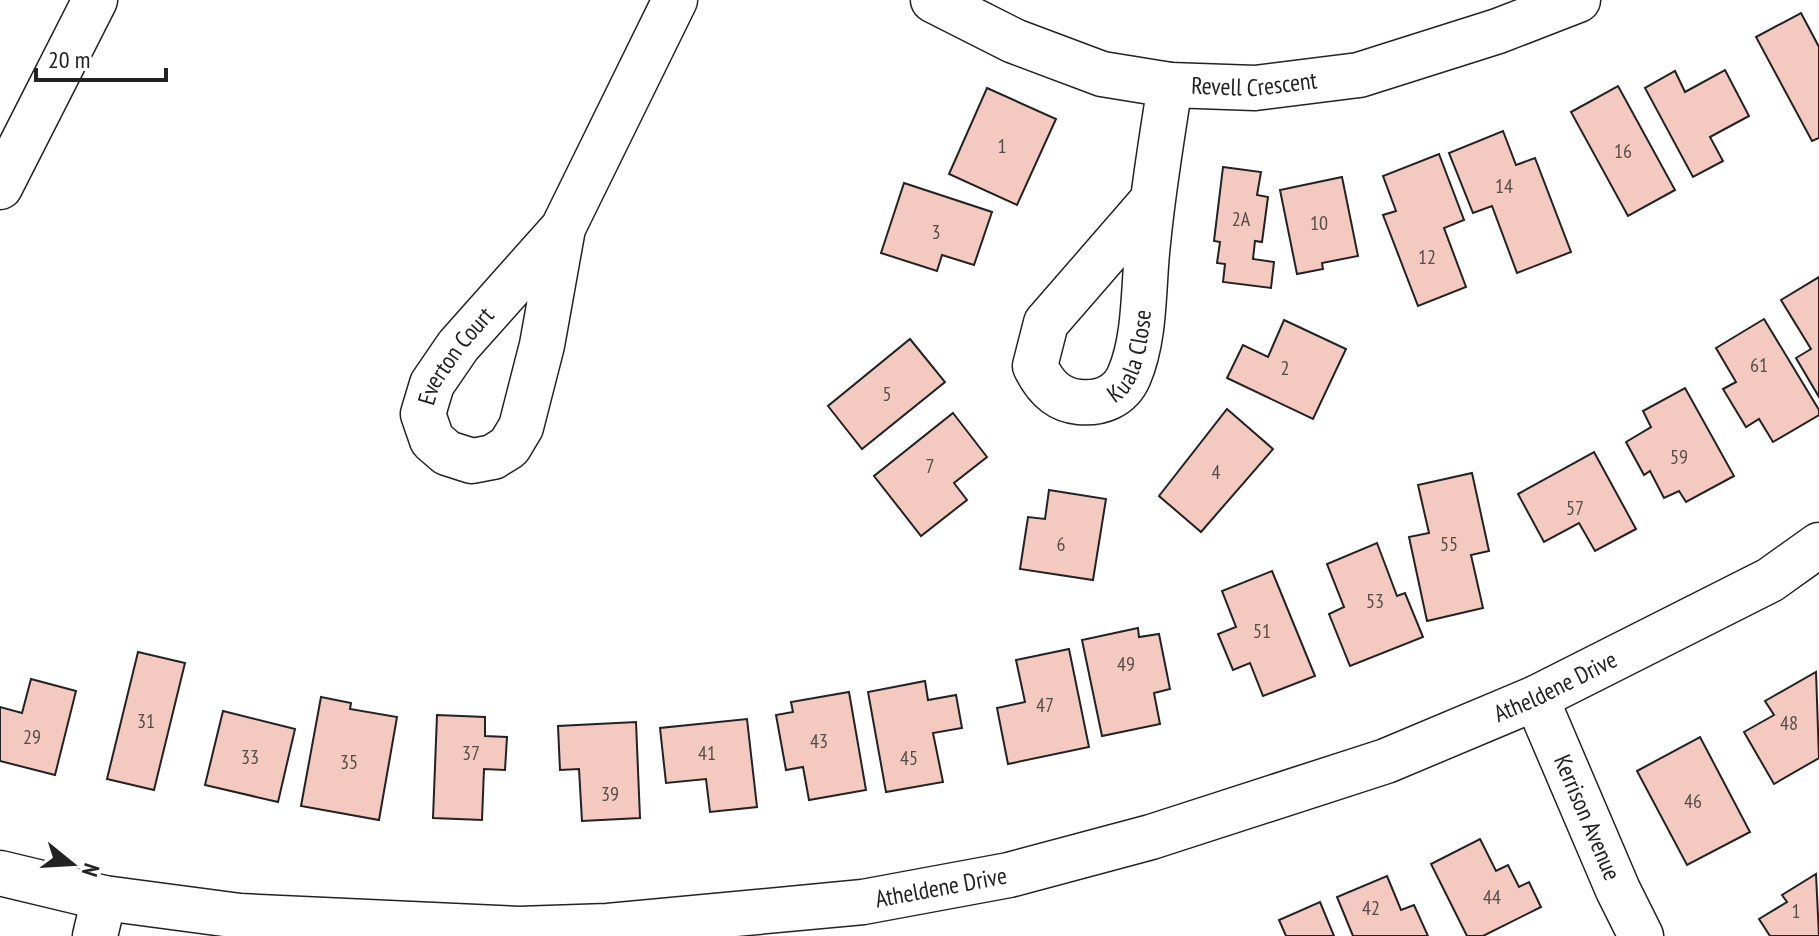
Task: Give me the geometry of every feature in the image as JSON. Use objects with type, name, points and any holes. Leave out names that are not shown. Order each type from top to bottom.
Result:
[{"type":"street","points":[[0,187],[95,0]]},
{"type":"street","name":"Everton Court","points":[[563,228],[542,345],[521,427],[509,447],[493,457],[472,461],[447,453],[432,440],[423,414],[432,384],[458,346],[563,228],[675,0]]},
{"type":"street","name":"Revell Crescent","points":[[933,0],[1014,41],[1102,74],[1170,85],[1255,88],[1359,75],[1498,31],[1578,0]]},
{"type":"street","points":[[1152,201],[1170,85]]},
{"type":"street","name":"Atheldene Drive","points":[[0,873],[100,917],[240,916],[608,931],[863,902],[1009,875],[1151,837],[1386,761],[1536,698],[1770,580],[1819,545]]},
{"type":"street","name":"Kerrison Avenue","points":[[1536,698],[1618,890],[1641,936]]},
{"type":"building","points":[[1801,13],[1819,47],[1819,138],[1812,141],[1756,37]]},
{"type":"building","points":[[1725,70],[1749,116],[1710,137],[1723,161],[1693,177],[1645,88],[1675,71],[1685,92]]},
{"type":"building","points":[[1618,86],[1675,190],[1628,216],[1571,112]]},
{"type":"building","points":[[987,88],[1056,119],[1017,205],[949,174]]},
{"type":"building","points":[[1503,131],[1516,165],[1535,158],[1571,252],[1517,273],[1492,206],[1473,213],[1449,153]]},
{"type":"building","points":[[1439,154],[1464,220],[1444,228],[1466,287],[1418,306],[1383,215],[1396,211],[1383,176]]},
{"type":"building","points":[[1223,167],[1261,172],[1257,195],[1268,197],[1262,242],[1255,241],[1253,259],[1274,262],[1271,288],[1223,282],[1225,264],[1217,263],[1220,242],[1214,241]]},
{"type":"building","points":[[1342,177],[1358,256],[1322,263],[1323,269],[1297,274],[1280,190]]},
{"type":"building","points":[[904,183],[992,212],[974,265],[942,255],[937,271],[881,253]]},
{"type":"building","points":[[1819,277],[1819,397],[1796,358],[1811,349],[1781,300]]},
{"type":"building","points":[[1764,319],[1819,410],[1819,415],[1773,442],[1759,419],[1746,427],[1723,389],[1736,382],[1716,348]]},
{"type":"building","points":[[1284,320],[1346,349],[1313,419],[1227,378],[1243,345],[1268,357]]},
{"type":"building","points":[[910,339],[945,382],[862,449],[828,406]]},
{"type":"building","points":[[1685,388],[1734,476],[1686,502],[1679,491],[1664,498],[1650,471],[1644,475],[1626,442],[1651,427],[1643,411]]},
{"type":"building","points":[[1227,409],[1273,449],[1201,532],[1159,496]]},
{"type":"building","points":[[953,413],[987,457],[954,483],[967,500],[921,536],[874,476]]},
{"type":"building","points":[[1594,452],[1636,529],[1595,551],[1579,523],[1544,542],[1518,494]]},
{"type":"building","points":[[1472,473],[1489,551],[1471,555],[1483,608],[1427,621],[1409,537],[1429,533],[1418,485]]},
{"type":"building","points":[[1049,490],[1106,499],[1093,580],[1020,569],[1028,517],[1045,519]]},
{"type":"building","points":[[1377,543],[1397,596],[1405,593],[1423,637],[1350,666],[1329,614],[1344,607],[1327,564]]},
{"type":"building","points":[[1272,571],[1315,676],[1263,696],[1250,663],[1233,670],[1218,634],[1236,627],[1222,591]]},
{"type":"building","points":[[1138,628],[1139,637],[1159,634],[1170,689],[1154,693],[1160,724],[1102,736],[1082,640]]},
{"type":"building","points":[[1069,649],[1089,747],[1008,764],[997,708],[1025,702],[1016,660]]},
{"type":"building","points":[[138,652],[185,663],[154,790],[107,779]]},
{"type":"building","points":[[1816,672],[1819,758],[1774,784],[1744,732],[1774,715],[1765,701]]},
{"type":"building","points":[[31,679],[76,691],[55,775],[0,761],[0,707],[22,713]]},
{"type":"building","points":[[925,681],[928,700],[956,695],[962,728],[933,733],[943,782],[886,792],[868,692]]},
{"type":"building","points":[[849,692],[866,790],[809,800],[803,767],[786,770],[776,715],[793,712],[791,702]]},
{"type":"building","points":[[321,697],[351,703],[350,709],[397,717],[379,820],[301,806]]},
{"type":"building","points":[[223,711],[295,729],[278,802],[205,785]]},
{"type":"building","points":[[437,715],[485,717],[485,736],[507,737],[505,770],[484,769],[482,820],[433,818]]},
{"type":"building","points":[[747,719],[757,807],[710,812],[706,779],[666,783],[660,728]]},
{"type":"building","points":[[636,722],[640,818],[582,821],[579,769],[560,770],[558,726]]},
{"type":"building","points":[[1700,737],[1750,832],[1687,865],[1637,771]]},
{"type":"building","points":[[1480,839],[1496,871],[1508,865],[1519,887],[1529,882],[1541,907],[1483,936],[1467,936],[1431,864]]},
{"type":"building","points":[[1816,874],[1819,936],[1770,936],[1759,919],[1787,902],[1782,895]]},
{"type":"building","points":[[1387,876],[1401,910],[1414,905],[1428,936],[1353,936],[1337,897]]},
{"type":"building","points":[[1320,902],[1334,936],[1286,936],[1279,920]]}]
